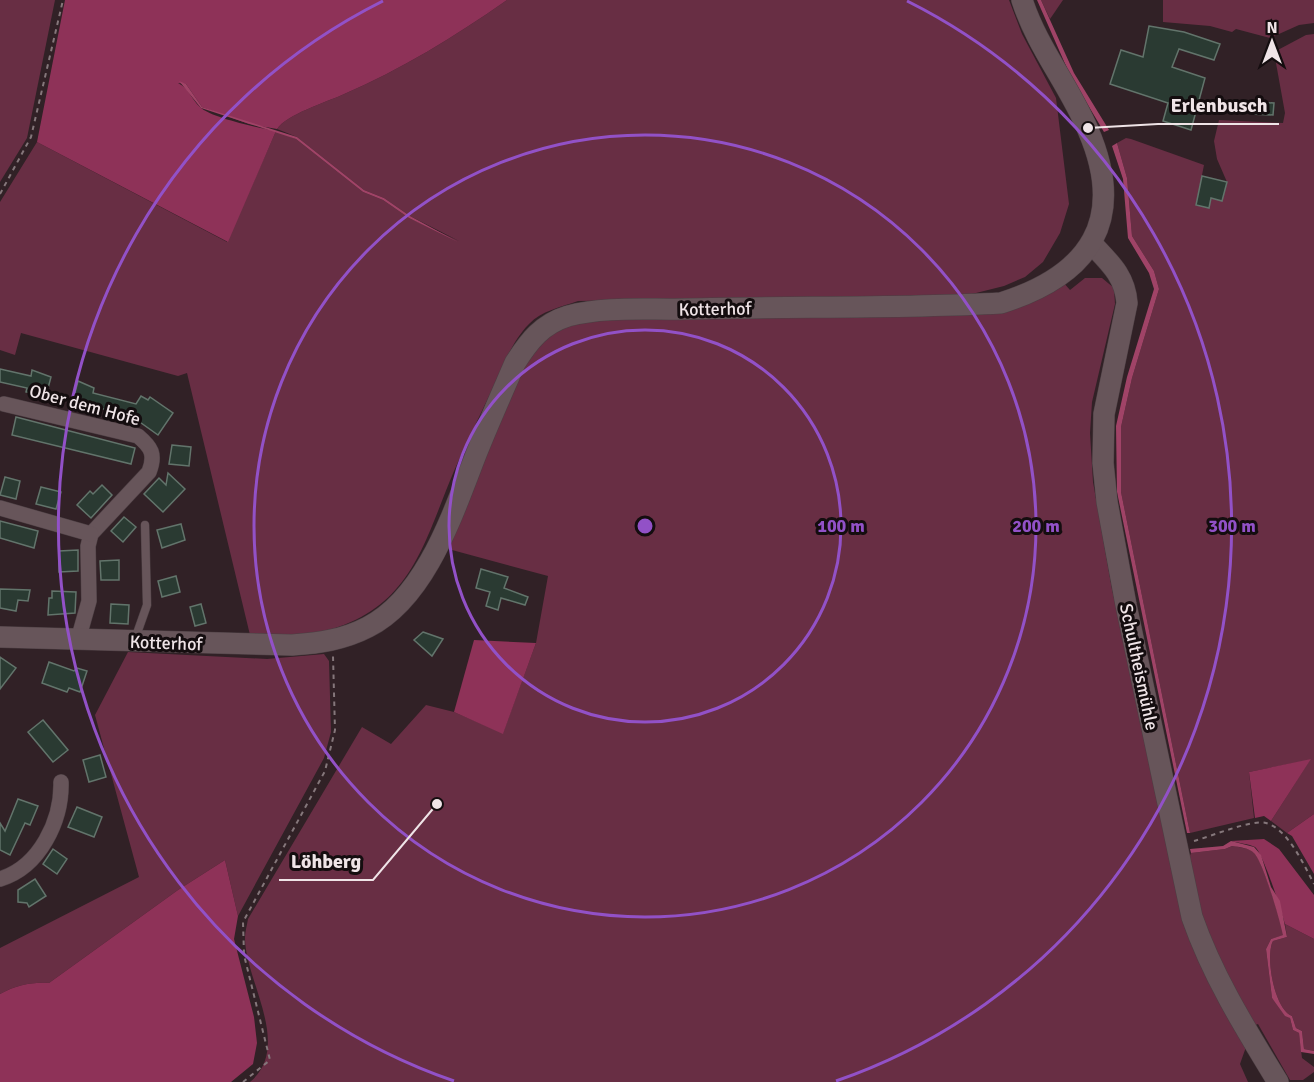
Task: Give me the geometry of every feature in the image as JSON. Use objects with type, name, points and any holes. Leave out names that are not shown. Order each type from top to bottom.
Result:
[{"type":"street","points":[[1022,0],[1031,28],[1088,128],[1094,144],[1101,171],[1103,205],[1092,244]]},
{"type":"street","name":"Kotterhof","points":[[0,637],[257,645],[332,642],[369,627],[390,610],[423,576],[448,526],[515,363],[529,341],[547,325],[569,316],[610,311],[1001,303],[1026,295],[1060,277],[1082,257],[1092,244]]},
{"type":"street","name":"Schultheismühle","points":[[1092,244],[1117,269],[1126,286],[1127,303],[1104,414],[1103,464],[1107,502],[1126,605],[1176,846],[1192,917],[1202,946],[1233,1011],[1278,1082]]},
{"type":"street","name":"Ober dem Hofe","points":[[4,404],[138,436],[150,446],[154,459],[149,471],[91,534]]},
{"type":"street","points":[[0,508],[91,534],[88,546],[89,601],[78,640]]},
{"type":"street","points":[[0,879],[19,871],[42,846],[62,801],[61,782]]},
{"type":"lane","points":[[134,642],[147,604],[145,525]]},
{"type":"path","points":[[0,194],[31,137],[63,0]]},
{"type":"path","points":[[243,1082],[270,1060],[244,955],[243,922],[325,771],[335,730],[332,642]]},
{"type":"path","points":[[1176,846],[1255,823],[1266,823],[1288,839],[1314,884]]},
{"type":"shaded area","points":[[0,0],[55,0],[27,138],[0,182]]},
{"type":"shaded area","points":[[65,0],[507,0],[407,63],[364,85],[297,114],[277,129],[249,124],[202,107],[186,84],[178,83],[200,107],[214,115],[276,131],[228,242],[37,142]]},
{"type":"shaded area","points":[[507,0],[1009,0],[1022,34],[1056,98],[1069,204],[1060,233],[1043,262],[1025,277],[1004,286],[968,295],[578,301],[545,313],[523,330],[505,360],[421,550],[409,572],[393,592],[374,609],[349,623],[318,633],[293,636],[250,635],[187,373],[178,376],[21,333],[15,355],[0,350],[0,202],[37,142],[227,242],[276,131],[296,139],[363,192],[383,200],[409,218],[459,241],[410,216],[384,198],[364,190],[297,137],[277,129],[297,114],[364,85],[407,63]]},
{"type":"shaded area","points":[[1037,0],[1041,0],[1074,73],[1109,130],[1104,132],[1070,75]]},
{"type":"shaded area","points":[[1041,0],[1063,0],[1050,19]]},
{"type":"shaded area","points":[[1163,0],[1314,0],[1314,23],[1299,25],[1270,38],[1236,29],[1232,32],[1210,26],[1163,22]]},
{"type":"shaded area","points":[[1314,34],[1314,814],[1287,833],[1271,821],[1310,760],[1249,772],[1254,818],[1190,833],[1121,492],[1121,427],[1132,378],[1159,289],[1154,271],[1132,236],[1127,178],[1117,143],[1126,138],[1131,139],[1204,165],[1196,205],[1209,208],[1211,198],[1222,201],[1227,182],[1217,159],[1214,141],[1219,120],[1283,123],[1285,113],[1274,52],[1306,35]]},
{"type":"shaded area","points":[[179,81],[186,84],[202,107],[297,137],[364,190],[384,198],[410,216],[458,242],[409,218],[383,200],[363,192],[296,139],[201,108]]},
{"type":"shaded area","points":[[1117,143],[1127,178],[1132,236],[1154,271],[1159,289],[1132,378],[1121,427],[1121,492],[1190,833],[1187,833],[1117,492],[1116,426],[1127,377],[1154,289],[1149,273],[1128,238],[1123,179],[1112,146]]},
{"type":"shaded area","points":[[1085,278],[1102,278],[1114,288],[1115,304],[1092,402],[1090,433],[1093,482],[1112,589],[1188,934],[1246,1047],[1240,1064],[1248,1082],[250,1082],[262,1067],[267,1050],[267,1032],[264,1013],[247,955],[245,938],[248,919],[362,727],[391,744],[426,705],[454,712],[503,733],[536,643],[548,576],[441,547],[517,364],[570,318],[965,308],[1062,281],[1070,290]]},
{"type":"shaded area","points":[[474,640],[536,643],[503,734],[454,712]]},
{"type":"shaded area","points":[[128,652],[267,659],[324,654],[329,661],[331,732],[324,758],[238,916],[225,860],[178,890],[49,983],[24,985],[0,994],[0,948],[139,877],[95,715]]},
{"type":"shaded area","points":[[1311,759],[1271,821],[1264,816],[1255,818],[1249,772]]},
{"type":"shaded area","points":[[1314,814],[1314,874],[1292,836],[1287,833]]},
{"type":"shaded area","points":[[1264,839],[1279,849],[1314,895],[1314,939],[1285,924],[1267,871],[1255,847],[1231,841]]},
{"type":"shaded area","points":[[1231,841],[1254,847],[1261,855],[1271,887],[1280,901],[1287,937],[1273,941],[1270,958],[1273,981],[1280,1003],[1292,1016],[1296,1028],[1302,1031],[1304,1049],[1314,1051],[1314,1054],[1301,1052],[1299,1033],[1293,1030],[1290,1018],[1285,1016],[1272,998],[1266,949],[1271,939],[1283,935],[1271,892],[1258,858],[1249,850],[1235,846],[1191,853],[1190,849],[1223,846]]},
{"type":"shaded area","points":[[1232,846],[1254,852],[1266,878],[1279,917],[1284,935],[1271,939],[1266,949],[1272,998],[1290,1018],[1293,1030],[1299,1033],[1302,1058],[1314,1067],[1314,1072],[1303,1080],[1290,1080],[1258,1024],[1253,1026],[1214,951],[1198,903],[1189,858],[1191,853]]},
{"type":"shaded area","points":[[225,860],[238,916],[234,939],[254,1017],[257,1043],[253,1064],[231,1082],[0,1082],[0,994],[24,985],[49,983],[178,890]]},
{"type":"shaded area","points":[[1285,924],[1314,939],[1314,1051],[1304,1049],[1302,1031],[1296,1028],[1292,1016],[1280,1003],[1273,981],[1271,948],[1273,941],[1287,937]]},
{"type":"building","points":[[1149,26],[1184,32],[1220,44],[1214,60],[1179,49],[1172,67],[1205,78],[1191,130],[1163,121],[1168,103],[1110,84],[1121,50],[1143,57]]},
{"type":"building","points":[[1252,102],[1274,103],[1273,115],[1251,114]]},
{"type":"building","points":[[1202,176],[1227,182],[1222,201],[1211,198],[1209,208],[1196,205]]},
{"type":"building","points":[[0,369],[31,376],[32,370],[51,377],[46,396],[26,392],[27,388],[0,382]]},
{"type":"building","points":[[78,381],[94,388],[93,393],[136,404],[141,396],[148,400],[150,397],[173,413],[158,435],[127,413],[125,422],[106,417],[108,410],[72,404]]},
{"type":"building","points":[[16,417],[135,448],[131,464],[12,435]]},
{"type":"building","points":[[172,445],[191,447],[189,466],[169,464]]},
{"type":"building","points":[[168,473],[185,489],[163,512],[144,494],[159,478],[166,485]]},
{"type":"building","points":[[5,477],[20,481],[16,499],[0,495]]},
{"type":"building","points":[[102,485],[112,495],[91,518],[77,505],[90,491],[93,494]]},
{"type":"building","points":[[41,487],[61,492],[56,509],[36,504]]},
{"type":"building","points":[[124,517],[136,527],[123,542],[111,531]]},
{"type":"building","points":[[0,521],[38,531],[34,548],[0,538]]},
{"type":"building","points":[[181,524],[185,540],[162,548],[157,530]]},
{"type":"building","points":[[78,550],[78,571],[59,572],[59,551]]},
{"type":"building","points":[[119,560],[119,580],[101,580],[100,561]]},
{"type":"building","points":[[481,569],[508,577],[504,588],[528,597],[525,605],[501,598],[498,610],[486,606],[490,592],[476,588]]},
{"type":"building","points":[[176,576],[180,592],[162,597],[158,581]]},
{"type":"building","points":[[0,589],[30,590],[28,601],[18,600],[16,611],[0,608]]},
{"type":"building","points":[[52,591],[76,592],[75,613],[48,615],[49,598],[52,598]]},
{"type":"building","points":[[111,604],[129,605],[128,624],[110,623]]},
{"type":"building","points":[[201,604],[206,623],[195,626],[190,607]]},
{"type":"building","points":[[423,632],[443,639],[432,656],[414,640]]},
{"type":"building","points":[[0,657],[16,668],[0,689]]},
{"type":"building","points":[[49,662],[74,671],[77,668],[87,671],[80,692],[69,688],[67,692],[42,683]]},
{"type":"building","points":[[43,720],[68,750],[53,762],[28,732]]},
{"type":"building","points":[[100,755],[106,777],[89,782],[83,760]]},
{"type":"building","points":[[18,799],[38,806],[30,825],[25,823],[10,855],[0,850],[0,823],[5,831]]},
{"type":"building","points":[[77,807],[102,817],[94,837],[68,827]]},
{"type":"building","points":[[53,849],[67,859],[57,874],[43,864]]},
{"type":"building","points":[[35,879],[46,896],[29,907],[27,903],[18,902],[18,890]]},
{"type":"place","name":"Erlenbusch","points":[[1088,128]]},
{"type":"place","name":"Löhberg","points":[[437,804]]}]
